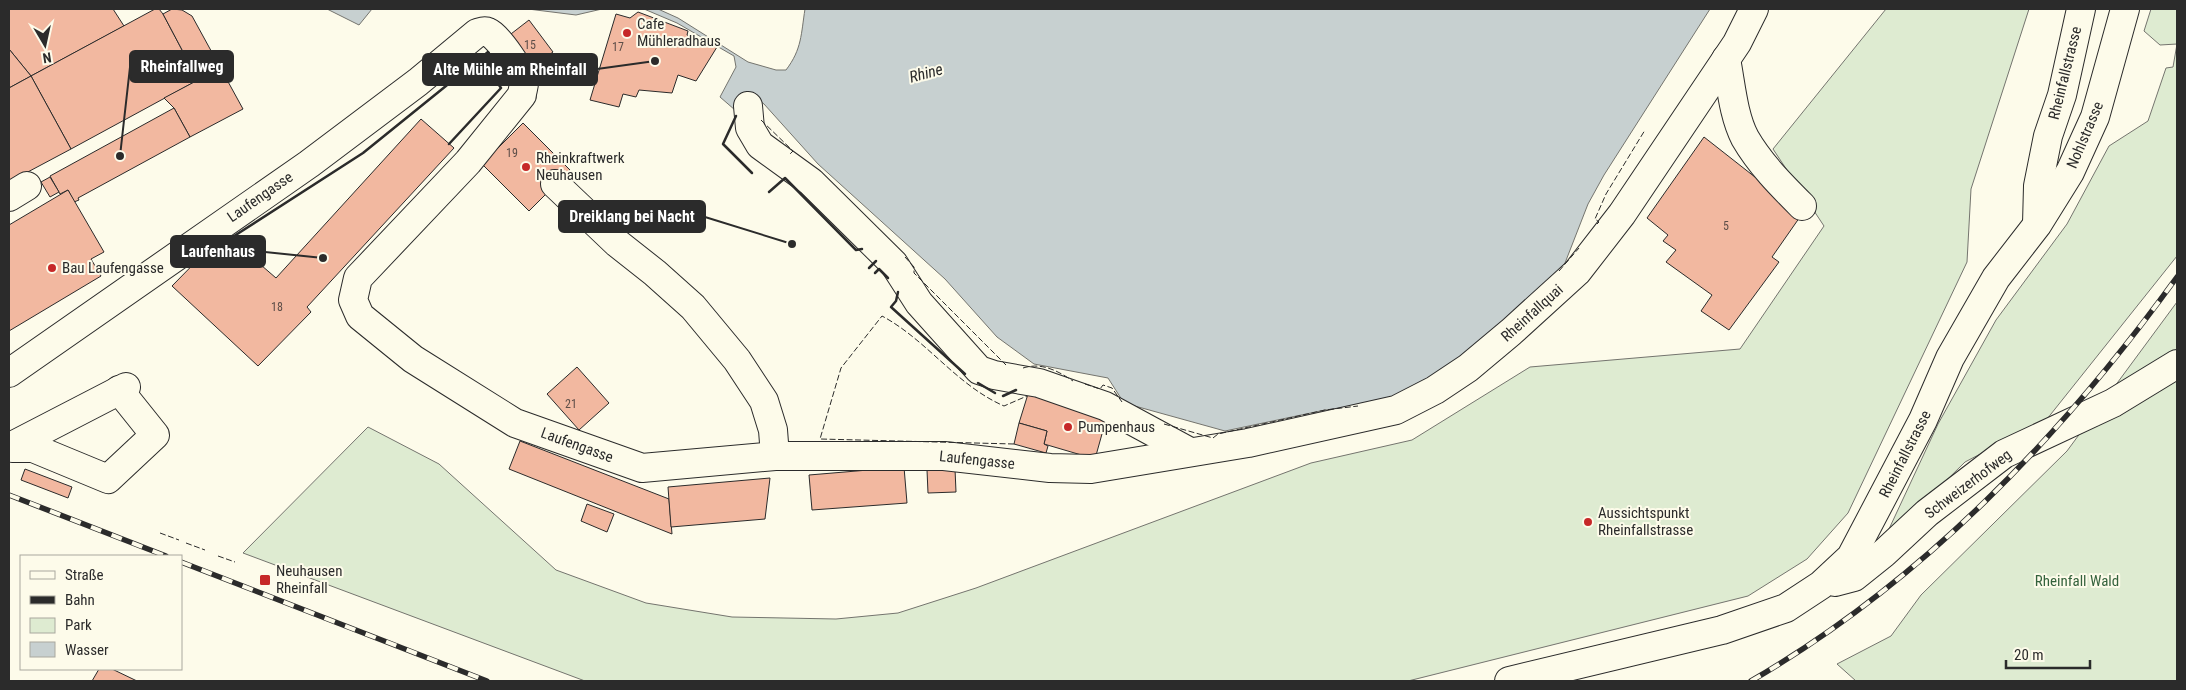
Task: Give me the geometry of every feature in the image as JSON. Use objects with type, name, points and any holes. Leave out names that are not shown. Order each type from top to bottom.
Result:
[{"type":"street","name":"Rheinfallquai","points":[[1190,452],[1248,443],[1396,410],[1435,390],[1468,368],[1577,272],[1622,214],[1737,43],[1754,9]]},
{"type":"street","name":"Rheinfallstrasse","points":[[1508,681],[1722,630],[1786,608],[1821,585],[1851,557],[1923,420],[1950,358],[1996,278],[2037,225],[2039,178],[2048,136],[2062,95],[2081,9]]},
{"type":"street","name":"Nohlstrasse","points":[[2037,225],[2070,172],[2095,117],[2125,9]]},
{"type":"street","name":"Laufengasse","points":[[9,373],[308,164],[418,82],[477,33],[483,31],[490,33],[495,38],[517,67],[524,83],[522,95],[468,162],[358,278],[353,300],[360,316],[412,359],[515,423],[642,468],[775,456],[944,456],[1050,468],[1091,469],[1190,452]]},
{"type":"street","points":[[1726,59],[1735,106],[1745,136],[1766,168],[1802,206]]},
{"type":"street","points":[[748,106],[750,128],[760,145],[811,182],[894,264],[919,303],[979,370],[994,375],[1039,383],[1105,406],[1190,452]]},
{"type":"street","points":[[555,184],[617,243],[655,273],[693,307],[737,360],[764,401],[773,430],[775,456]]},
{"type":"street","name":"Schweizerhofweg","points":[[1821,585],[1854,577],[1884,553],[1927,513],[2004,454],[2113,403],[2177,364]]},
{"type":"street","points":[[123,388],[155,435],[108,479],[33,448],[10,447],[123,388]]},
{"type":"green space","points":[[1886,9],[2029,9],[1971,189],[1967,262],[1848,513],[1807,559],[1748,596],[1408,681],[585,681],[243,553],[368,427],[439,464],[556,570],[646,603],[732,617],[836,619],[898,613],[976,588],[1311,463],[1412,440],[1530,367],[1740,349],[1824,226],[1773,149]]},
{"type":"green space","points":[[2151,9],[2177,9],[2177,44],[2160,45],[2144,31]]},
{"type":"green space","points":[[2177,44],[2177,256],[2047,419],[1965,462],[1882,544],[1938,424],[1996,320],[2067,224],[2109,146],[2148,121],[2166,68],[2173,67]]},
{"type":"green space","name":"Rheinfall Wald","points":[[2177,302],[2177,681],[1856,681],[1837,664],[1891,636],[1921,595],[2067,451]]},
{"type":"water","points":[[327,9],[372,9],[359,25]]},
{"type":"water","points":[[528,9],[602,9],[576,15]]},
{"type":"water","name":"Rhine","points":[[644,9],[658,9],[678,18],[748,62],[776,70],[786,70],[798,48],[805,9],[1710,9],[1604,175],[1588,204],[1565,263],[1539,294],[1447,372],[1387,403],[1325,410],[1225,431],[1124,403],[1108,378],[1034,364],[997,337],[945,279],[818,164],[764,104],[755,97],[735,110],[720,97],[736,67],[734,56],[677,23]]},
{"type":"building","points":[[9,9],[113,9],[124,26],[31,76],[9,49]]},
{"type":"building","points":[[155,9],[159,9],[163,14],[198,80],[71,149],[31,76]]},
{"type":"building","points":[[172,9],[182,10],[192,16],[243,109],[190,137],[174,108],[164,98],[198,80],[163,14]]},
{"type":"building","points":[[638,12],[688,31],[687,35],[717,47],[696,81],[678,75],[672,93],[639,90],[636,97],[623,94],[619,107],[590,100],[616,14],[630,18]]},
{"type":"building","points":[[529,20],[553,52],[531,68],[507,37]]},
{"type":"building","points":[[9,49],[31,76],[9,88]]},
{"type":"building","points":[[31,76],[71,149],[9,182],[9,88]]},
{"type":"building","points":[[174,108],[190,137],[78,198],[79,200],[74,202],[68,190],[60,194],[50,176]]},
{"type":"building","points":[[421,119],[454,148],[307,307],[311,312],[258,366],[172,286],[224,233],[276,278]]},
{"type":"building","name":"Rheinkraftwerk Neuhausen","points":[[523,123],[570,170],[529,211],[482,164]]},
{"type":"building","points":[[1704,137],[1802,214],[1772,257],[1779,262],[1729,330],[1701,311],[1712,295],[1666,262],[1676,250],[1663,241],[1668,235],[1647,218]]},
{"type":"building","points":[[50,177],[59,192],[50,197],[41,182]]},
{"type":"building","name":"Bau Laufengasse","points":[[68,190],[104,252],[91,259],[101,276],[9,331],[9,225]]},
{"type":"building","points":[[577,367],[609,403],[579,430],[547,394]]},
{"type":"building","name":"Pumpenhaus","points":[[1028,394],[1107,416],[1095,459],[1044,444],[1047,431],[1019,423]]},
{"type":"building","points":[[1019,423],[1047,431],[1044,444],[1048,446],[1046,453],[1014,444]]},
{"type":"building","points":[[520,441],[669,499],[672,534],[509,469]]},
{"type":"building","points":[[904,467],[907,503],[812,510],[809,475]]},
{"type":"building","points":[[25,469],[72,487],[68,498],[21,480]]},
{"type":"building","points":[[955,469],[956,492],[928,493],[927,470]]},
{"type":"building","points":[[770,478],[765,519],[671,527],[668,487]]},
{"type":"building","points":[[587,504],[614,514],[607,532],[581,521]]},
{"type":"building","points":[[98,670],[114,670],[137,681],[92,681]]},
{"type":"railway","points":[[1751,681],[1814,641],[1874,598],[1931,551],[1985,502],[2037,449],[2086,394],[2177,277]]},
{"type":"railway","points":[[9,495],[163,555]]},
{"type":"railway","points":[[182,562],[487,681]]},
{"type":"fence","points":[[761,120],[793,151],[789,155]]},
{"type":"fence","points":[[1597,224],[1599,222],[1595,219],[1606,194],[1645,130]]},
{"type":"fence","points":[[1559,271],[1579,248]]},
{"type":"fence","points":[[905,257],[914,267],[914,273],[1006,365]]},
{"type":"fence","points":[[1014,444],[820,439],[841,368],[882,316],[913,337],[956,375],[987,397],[1004,406],[1027,396]]},
{"type":"fence","points":[[1023,368],[1030,366],[1043,367],[1056,371],[1073,381]]},
{"type":"fence","points":[[1085,384],[1100,389],[1103,385],[1112,388],[1122,402]]},
{"type":"fence","points":[[1164,424],[1213,438],[1218,434],[1325,410],[1358,406]]},
{"type":"fence","points":[[160,533],[179,540]]},
{"type":"fence","points":[[186,543],[205,550]]},
{"type":"fence","points":[[218,556],[235,562]]},
{"type":"wall","points":[[231,238],[363,153],[488,52],[504,76],[497,82],[501,88],[449,144]]},
{"type":"wall","points":[[736,116],[723,144],[752,173]]},
{"type":"wall","points":[[769,192],[785,178],[856,250],[862,249]]},
{"type":"wall","points":[[869,268],[876,261]]},
{"type":"wall","points":[[875,273],[879,269],[888,278]]},
{"type":"wall","points":[[898,292],[896,301],[891,307],[965,374]]},
{"type":"wall","points":[[978,383],[995,393]]},
{"type":"wall","points":[[1003,396],[1016,390]]},
{"type":"place","name":"Cafe Mühleradhaus","points":[[627,33]]},
{"type":"place","name":"Alte Mühle am Rheinfall","points":[[655,61]]},
{"type":"place","name":"Rheinfallweg","points":[[120,156]]},
{"type":"place","name":"Rheinkraftwerk Neuhausen","points":[[526,167]]},
{"type":"place","name":"Dreiklang bei Nacht","points":[[792,244]]},
{"type":"place","name":"Laufenhaus","points":[[323,258]]},
{"type":"place","name":"Bau Laufengasse","points":[[52,268]]},
{"type":"place","name":"Pumpenhaus","points":[[1068,427]]},
{"type":"place","name":"Aussichtspunkt Rheinfallstrasse","points":[[1588,522]]},
{"type":"place","name":"Neuhausen Rheinfall","points":[[265,580]]}]
